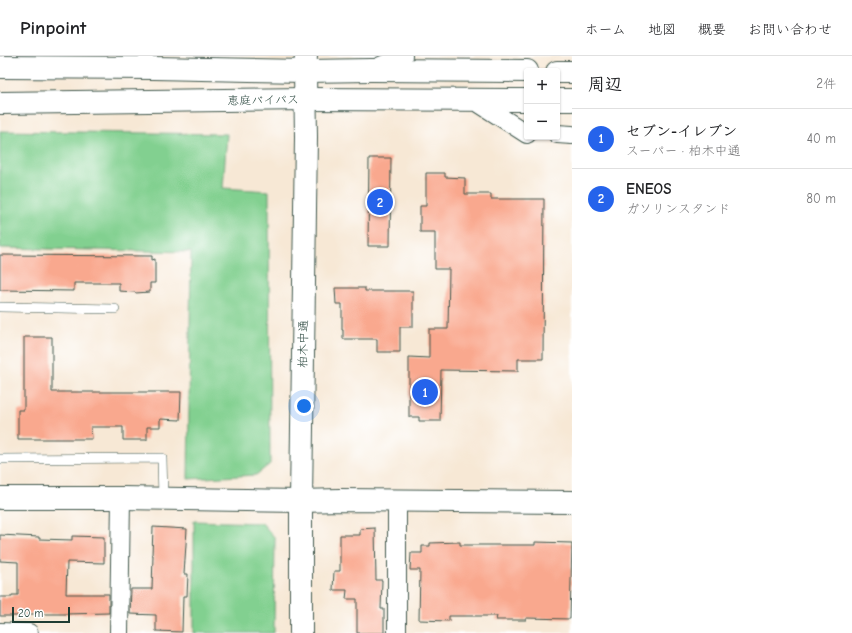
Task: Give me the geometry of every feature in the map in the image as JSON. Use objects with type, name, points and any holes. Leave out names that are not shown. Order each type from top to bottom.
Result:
[{"type":"main road","points":[[0,67],[154,62],[305,64],[372,70],[524,71]]},
{"type":"main road","name":"柏木中通","points":[[301,633],[301,501],[306,99],[305,64]]},
{"type":"main road","points":[[560,72],[572,72]]},
{"type":"main road","name":"恵庭バイパス","points":[[0,103],[306,99],[524,100]]},
{"type":"main road","points":[[560,100],[572,100]]},
{"type":"main road","points":[[0,498],[572,502]]},
{"type":"street","points":[[372,70],[404,56]]},
{"type":"street","points":[[474,100],[524,132]]},
{"type":"street","points":[[560,134],[572,135]]},
{"type":"street","points":[[119,633],[120,498]]},
{"type":"street","points":[[397,501],[397,633]]},
{"type":"street","points":[[0,632],[29,633]]},
{"type":"lane","points":[[0,307],[115,309]]},
{"type":"lane","points":[[0,459],[162,458],[163,499]]},
{"type":"green space","points":[[0,131],[227,134],[223,188],[269,191],[270,464],[256,475],[188,479],[191,252],[0,248]]},
{"type":"green space","points":[[194,521],[262,523],[275,538],[274,633],[194,633]]},
{"type":"building","points":[[369,158],[391,158],[390,246],[368,246]]},
{"type":"building","points":[[426,173],[445,173],[445,177],[465,178],[465,194],[491,194],[491,199],[544,199],[543,359],[518,359],[518,371],[441,370],[440,421],[419,421],[419,417],[409,417],[409,357],[429,358],[429,329],[448,329],[449,269],[435,269],[435,232],[420,232],[420,206],[426,206]]},
{"type":"building","points":[[0,255],[152,256],[152,260],[155,259],[155,283],[150,283],[150,292],[135,293],[119,291],[119,283],[74,283],[74,291],[0,290]]},
{"type":"building","points":[[335,288],[365,288],[365,291],[413,291],[413,327],[400,327],[400,352],[377,352],[377,339],[343,339],[342,304],[336,304]]},
{"type":"building","points":[[24,337],[52,337],[52,392],[181,392],[180,420],[160,419],[160,427],[147,427],[147,440],[123,440],[123,427],[91,427],[92,439],[18,439],[18,410],[24,410]]},
{"type":"building","points":[[153,527],[187,529],[184,574],[188,574],[187,596],[183,596],[182,632],[156,631],[156,615],[130,614],[131,589],[152,589]]},
{"type":"building","points":[[375,528],[376,580],[382,580],[381,609],[384,609],[384,633],[357,633],[357,599],[346,599],[347,590],[333,590],[334,571],[340,571],[340,535],[360,535],[360,529]]},
{"type":"building","points":[[0,535],[39,537],[39,539],[72,540],[72,536],[104,537],[104,563],[67,562],[66,594],[109,594],[109,613],[29,614],[29,616],[0,616],[0,597],[12,597],[12,595],[18,595],[18,562],[0,561]]},
{"type":"building","points":[[460,542],[460,545],[535,545],[535,542],[572,543],[570,619],[526,618],[526,620],[496,620],[497,616],[449,616],[449,621],[419,620],[420,570],[410,570],[411,553],[422,553],[422,546],[430,546],[430,543]]},
{"type":"place","name":"ENEOS","points":[[380,202]]},
{"type":"place","name":"セブン-イレブン","points":[[425,392]]}]
